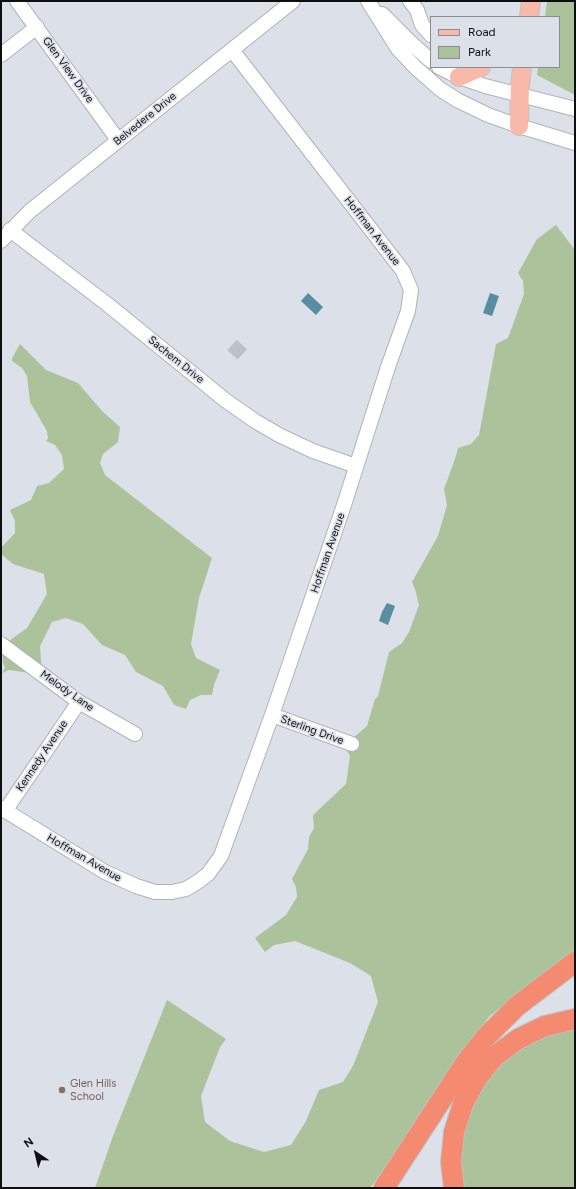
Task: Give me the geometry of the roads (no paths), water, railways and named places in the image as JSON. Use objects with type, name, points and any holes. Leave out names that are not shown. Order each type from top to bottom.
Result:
[{"type":"highway","points":[[384,1188],[466,1062],[485,1038],[517,1006],[575,962]]},
{"type":"highway","points":[[454,1188],[451,1162],[454,1132],[462,1104],[477,1078],[495,1056],[518,1039],[545,1026],[575,1019]]},
{"type":"main road","points":[[459,77],[479,68]]},
{"type":"main road","points":[[519,126],[522,68]]},
{"type":"street","name":"Glen View Drive","points":[[17,1],[118,140]]},
{"type":"street","name":"Belvedere Drive","points":[[6,236],[30,211],[293,1]]},
{"type":"street","points":[[369,1],[430,60]]},
{"type":"street","points":[[369,1],[398,49],[440,89],[473,109],[519,126],[575,143]]},
{"type":"street","points":[[403,35],[413,6]]},
{"type":"street","points":[[413,6],[422,25],[430,34]]},
{"type":"street","points":[[1,55],[37,28]]},
{"type":"street","name":"Hoffman Avenue","points":[[2,809],[88,863],[113,876],[155,892],[172,892],[186,889],[208,874],[221,856],[272,715],[342,512],[388,367],[408,311],[411,290],[403,271],[232,50]]},
{"type":"street","points":[[441,68],[459,77],[485,86],[575,109]]},
{"type":"street","name":"Sachem Drive","points":[[6,236],[107,304],[225,400],[255,421],[279,436],[313,451],[356,466]]},
{"type":"street","name":"Melody Lane","points":[[1,644],[79,702],[135,734]]},
{"type":"street","name":"Kennedy Avenue","points":[[2,809],[79,702]]},
{"type":"street","name":"Sterling Drive","points":[[272,715],[352,744]]},
{"type":"water","points":[[308,293],[323,307],[316,315],[301,301]]},
{"type":"water","points":[[490,293],[499,296],[492,316],[483,313]]},
{"type":"water","points":[[387,603],[395,606],[388,625],[379,621]]},
{"type":"tunnel","points":[[232,345],[244,356]]},
{"type":"place","name":"Glen Hills School","points":[[62,1090]]}]
